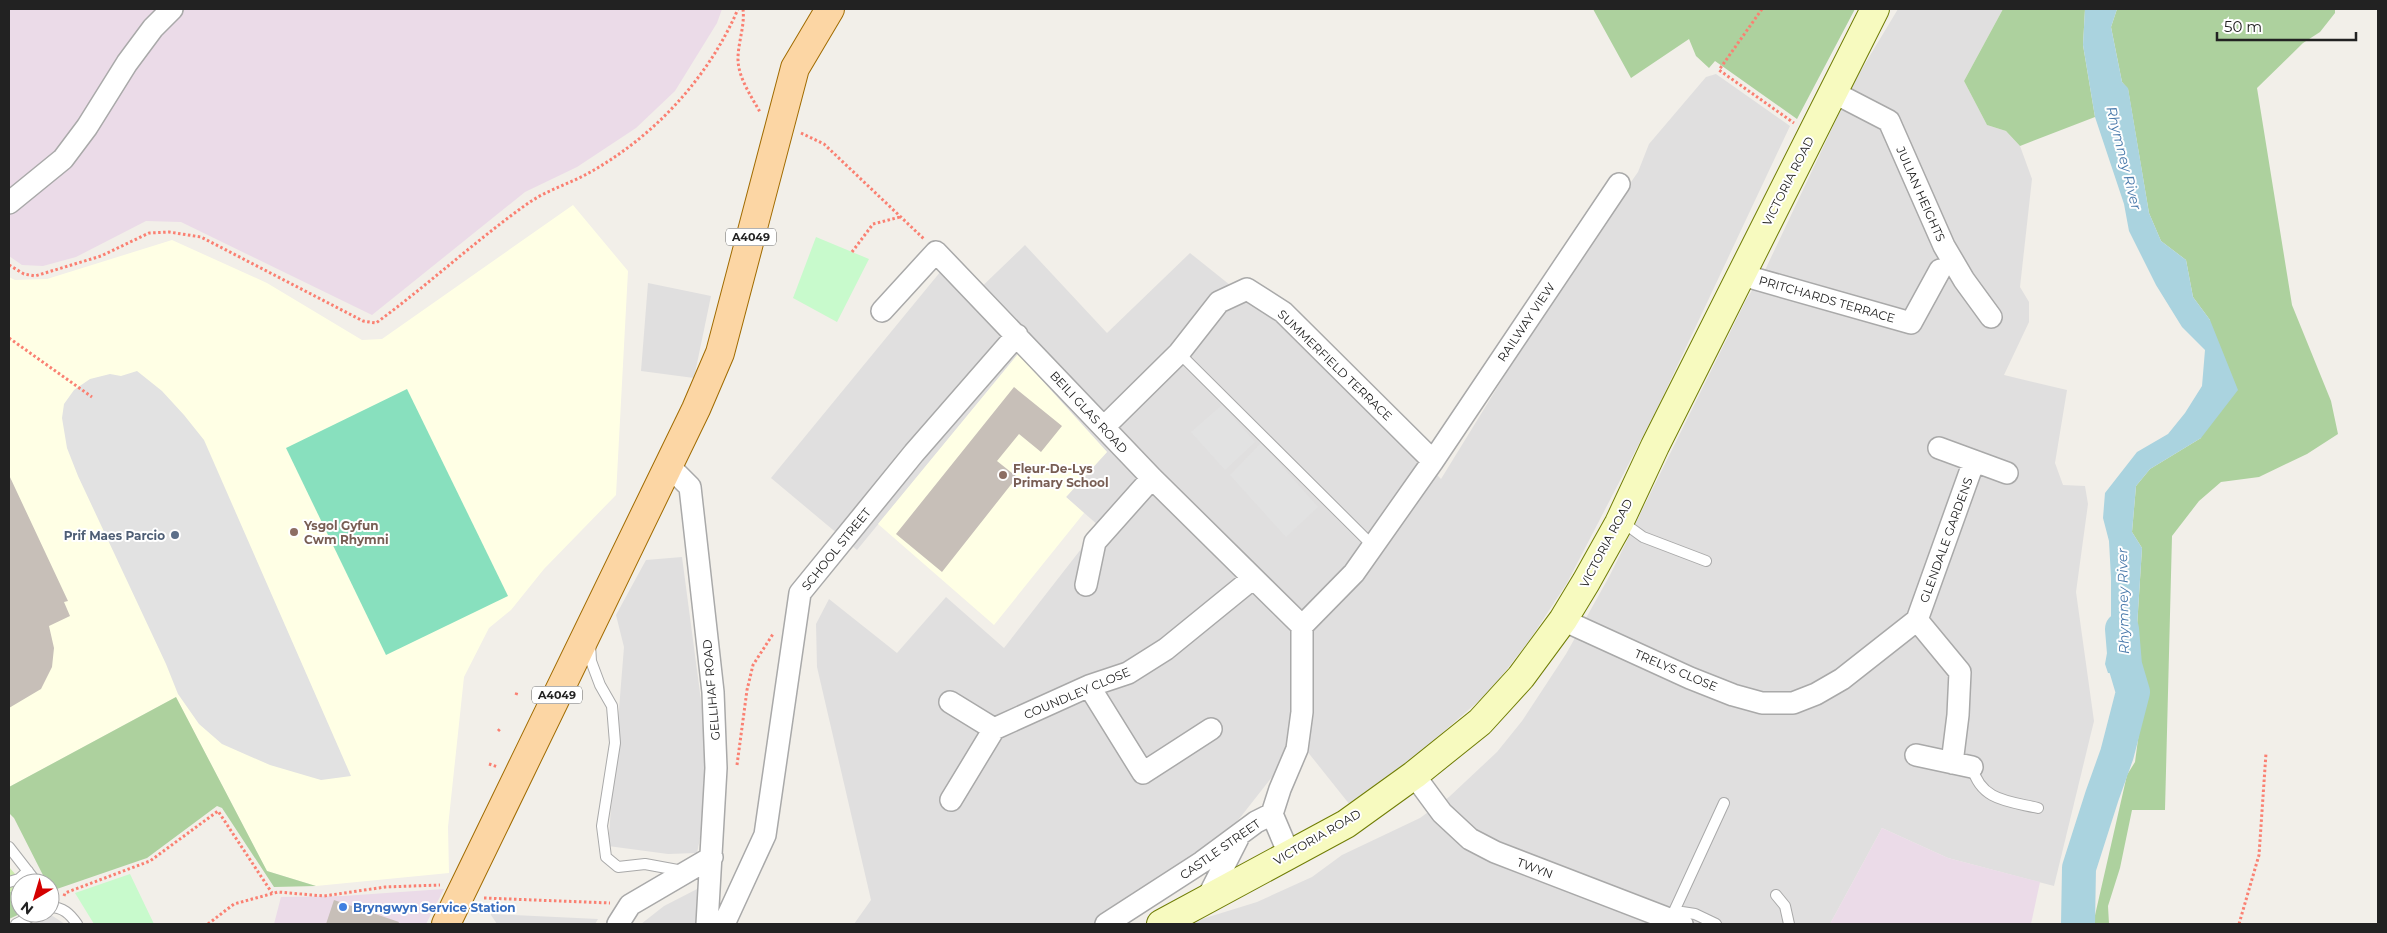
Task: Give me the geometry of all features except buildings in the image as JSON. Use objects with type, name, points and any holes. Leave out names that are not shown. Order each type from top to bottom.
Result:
[{"type":"main road","name":"A4049","points":[[446,924],[668,465],[720,353],[795,68],[830,9]]},
{"type":"main road","name":"VICTORIA ROAD","points":[[1161,924],[1346,824],[1414,775],[1480,722],[1521,677],[1563,620],[1620,521],[1811,135],[1876,9]]},
{"type":"street","points":[[9,203],[63,159],[87,128],[127,63],[152,28],[172,9]]},
{"type":"street","name":"JULIAN HEIGHTS","points":[[1833,92],[1889,121],[1944,246],[1964,280],[1991,317]]},
{"type":"street","name":"RAILWAY VIEW","points":[[1302,626],[1354,573],[1433,461],[1618,184]]},
{"type":"street","points":[[882,311],[936,252]]},
{"type":"street","name":"BEILI GLAS ROAD","points":[[936,252],[1152,478],[1252,579],[1302,626]]},
{"type":"street","name":"PRITCHARDS TERRACE","points":[[1742,275],[1911,323],[1940,270]]},
{"type":"street","name":"SUMMERFIELD TERRACE","points":[[1104,427],[1180,353],[1220,302],[1247,288],[1283,312],[1433,461]]},
{"type":"street","name":"SCHOOL STREET","points":[[724,924],[765,834],[800,593],[914,453],[1017,335]]},
{"type":"street","points":[[1939,448],[2006,473]]},
{"type":"street","name":"GLENDALE GARDENS","points":[[1917,620],[1974,461]]},
{"type":"street","name":"GELLIHAF ROAD","points":[[668,465],[690,487],[713,692],[716,768],[707,924]]},
{"type":"street","points":[[1086,585],[1096,542],[1152,478]]},
{"type":"street","name":"COUNDLEY CLOSE","points":[[994,729],[1089,686],[1128,673],[1166,649],[1252,579]]},
{"type":"street","name":"TRELYS CLOSE","points":[[1563,620],[1690,678],[1734,695],[1762,703],[1793,704],[1816,694],[1842,678],[1917,620]]},
{"type":"street","points":[[1916,756],[1962,765],[1958,715],[1960,672],[1917,620]]},
{"type":"street","name":"CASTLE STREET","points":[[1106,924],[1150,898],[1240,833],[1272,814],[1280,789],[1297,749],[1302,712],[1302,626]]},
{"type":"street","points":[[1089,686],[1143,773],[1211,729]]},
{"type":"street","points":[[950,702],[994,729],[952,800]]},
{"type":"street","name":"TWYN","points":[[1414,775],[1442,813],[1470,839],[1495,852],[1676,922]]},
{"type":"street","points":[[1272,814],[1289,854]]},
{"type":"street","points":[[1208,898],[1240,833]]},
{"type":"street","points":[[618,924],[630,905],[712,857]]},
{"type":"lane","points":[[1180,353],[1372,546]]},
{"type":"lane","points":[[1620,521],[1643,536],[1706,562]]},
{"type":"lane","points":[[588,630],[592,661],[600,685],[612,706],[615,743],[602,826],[606,856],[618,867],[645,864],[686,872]]},
{"type":"lane","points":[[1962,765],[1985,791],[2006,801],[2038,808]]},
{"type":"lane","points":[[1676,922],[1724,803]]},
{"type":"lane","points":[[9,847],[28,871],[19,878],[9,882]]},
{"type":"lane","points":[[1776,895],[1785,906],[1789,924]]},
{"type":"lane","points":[[60,910],[68,913],[78,924]]},
{"type":"lane","points":[[1676,922],[1682,912],[1695,914],[1716,924]]},
{"type":"path","points":[[9,265],[24,274],[35,276],[101,256],[149,232],[169,232],[201,236],[364,321],[376,323],[487,232],[535,198],[586,175],[638,139],[667,116],[708,63],[738,9]]},
{"type":"path","points":[[743,9],[744,21],[737,57],[738,70],[763,119]]},
{"type":"path","points":[[1762,9],[1719,70],[1811,135]]},
{"type":"path","points":[[798,132],[824,144],[936,252]]},
{"type":"path","points":[[852,252],[873,224],[901,217]]},
{"type":"path","points":[[9,338],[92,397]]},
{"type":"path","points":[[737,769],[747,690],[753,665],[774,633]]},
{"type":"path","points":[[2239,924],[2259,855],[2266,753]]},
{"type":"path","points":[[489,764],[499,767]]},
{"type":"path","points":[[60,899],[65,893],[150,861],[218,811],[272,893]]},
{"type":"path","points":[[208,924],[234,904],[272,893],[324,896],[385,887],[450,885],[479,898],[558,900],[630,905]]},
{"type":"shaded area","points":[[9,9],[722,9],[717,23],[675,91],[636,128],[577,167],[525,192],[372,315],[181,222],[146,221],[76,257],[43,266],[22,265],[9,256]]},
{"type":"shaded area","points":[[1898,9],[2003,9],[1964,81],[1987,125],[2006,131],[2020,146],[2032,179],[2020,287],[2029,302],[2029,322],[2004,375],[2067,390],[2055,463],[2063,485],[2085,486],[2088,504],[2076,592],[2094,721],[2054,886],[1948,858],[1882,828],[1830,924],[1193,924],[1202,919],[1257,902],[1312,877],[1342,855],[1420,818],[1449,797],[1497,752],[1522,721],[1566,654],[1610,575],[1746,300],[1766,268],[1854,82]]},
{"type":"shaded area","points":[[1716,74],[1790,126],[1657,409],[1567,583],[1529,641],[1490,691],[1410,761],[1350,805],[1295,736],[1276,772],[1228,833],[1192,862],[1093,924],[854,924],[871,900],[817,667],[816,624],[829,599],[897,653],[946,597],[1004,648],[1099,526],[1066,497],[1107,452],[1018,354],[857,550],[771,478],[941,271],[970,298],[1025,245],[1107,333],[1190,253],[1255,305],[1302,337],[1441,479],[1570,269],[1638,172],[1649,144],[1706,77]]},
{"type":"shaded area","name":"Ysgol Gyfun Cwm Rhymni","points":[[573,205],[628,271],[616,495],[544,569],[511,610],[489,628],[464,677],[448,827],[449,873],[316,886],[267,871],[176,697],[9,787],[9,277],[15,280],[47,279],[172,240],[267,283],[362,340],[382,339]]},
{"type":"shaded area","points":[[648,283],[711,296],[694,378],[641,371]]},
{"type":"shaded area","name":"Fleur-De-Lys Primary School","points":[[1018,354],[1107,452],[1066,497],[1084,513],[994,625],[878,524]]},
{"type":"shaded area","name":"Prif Maes Parcio","points":[[137,371],[162,391],[204,440],[351,776],[321,780],[270,765],[222,744],[199,724],[178,694],[166,664],[78,476],[67,448],[62,418],[64,404],[74,390],[90,379],[110,374],[121,376]]},
{"type":"shaded area","points":[[1222,405],[1255,442],[1225,470],[1191,432]]},
{"type":"shaded area","points":[[1261,443],[1318,507],[1286,537],[1230,475]]},
{"type":"shaded area","points":[[682,557],[706,738],[702,828],[697,853],[668,854],[608,846],[624,647],[616,615],[646,560]]},
{"type":"shaded area","points":[[1882,828],[1948,858],[2040,882],[2031,924],[1830,924]]},
{"type":"shaded area","points":[[701,887],[699,924],[641,924],[664,906]]},
{"type":"shaded area","points":[[444,889],[426,924],[274,924],[281,897],[343,896]]},
{"type":"shaded area","points":[[491,915],[598,919],[595,924],[497,924]]},
{"type":"shaded area","points":[[60,921],[65,924],[33,924],[60,923]]},
{"type":"green space","points":[[1593,9],[1855,9],[1797,119],[1715,61],[1709,68],[1696,56],[1689,39],[1631,78]]},
{"type":"green space","points":[[2003,9],[2085,9],[2083,45],[2095,117],[2020,146],[2006,131],[1987,125],[1964,81]]},
{"type":"green space","points":[[2117,9],[2335,9],[2335,13],[2320,32],[2303,43],[2257,88],[2292,305],[2331,401],[2338,434],[2307,454],[2259,477],[2221,482],[2199,501],[2172,536],[2165,810],[2132,810],[2120,868],[2108,906],[2109,924],[2093,924],[2127,775],[2135,762],[2139,732],[2142,675],[2136,643],[2142,548],[2132,532],[2136,486],[2150,469],[2201,438],[2210,320],[2193,297],[2186,260],[2161,241],[2149,213],[2128,89],[2122,82],[2111,27]]},
{"type":"green space","points":[[816,237],[869,259],[837,322],[793,298]]},
{"type":"green space","points":[[407,389],[508,596],[386,655],[286,448]]},
{"type":"green space","points":[[176,697],[267,871],[316,886],[274,887],[222,808],[217,806],[147,858],[60,888],[60,873],[42,873],[14,818],[9,813],[9,787]]},
{"type":"green space","points":[[9,867],[14,873],[10,873],[9,892]]},
{"type":"green space","points":[[130,874],[154,924],[94,924],[75,893]]},
{"type":"green space","points":[[9,892],[10,892],[9,919]]},
{"type":"water","points":[[2085,9],[2117,9],[2111,27],[2122,82],[2128,88],[2149,213],[2161,241],[2186,260],[2193,297],[2210,320],[2238,390],[2201,438],[2150,469],[2136,486],[2132,532],[2142,548],[2136,643],[2142,675],[2108,673],[2105,664],[2111,631],[2111,578],[2109,541],[2103,518],[2105,493],[2137,452],[2168,434],[2185,413],[2202,386],[2205,350],[2182,327],[2156,285],[2129,231],[2124,204],[2095,117],[2083,45]]},
{"type":"waterway","name":"Rhymney River","points":[[2078,924],[2079,868],[2117,754],[2133,692],[2125,665],[2122,629]]},
{"type":"place","name":"Fleur-De-Lys Primary School","points":[[1003,475]]},
{"type":"place","name":"Ysgol Gyfun Cwm Rhymni","points":[[294,532]]},
{"type":"place","name":"Prif Maes Parcio","points":[[175,535]]},
{"type":"place","name":"Bryngwyn Service Station","points":[[343,907]]}]
